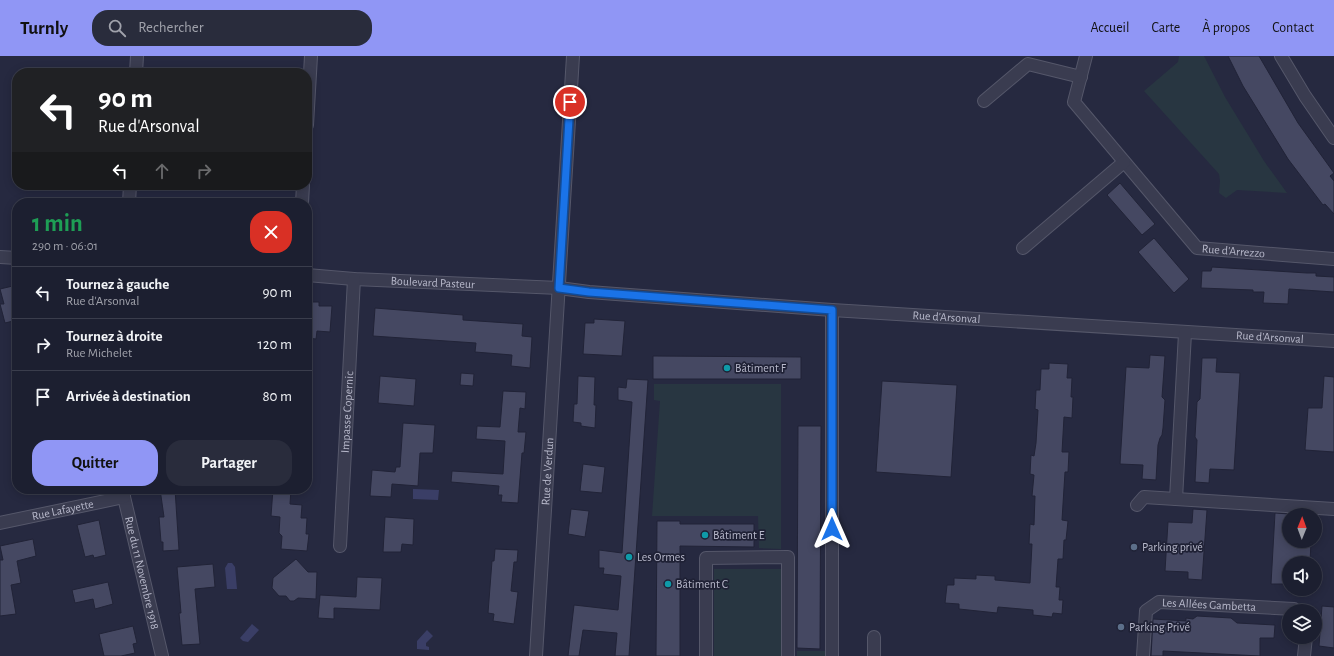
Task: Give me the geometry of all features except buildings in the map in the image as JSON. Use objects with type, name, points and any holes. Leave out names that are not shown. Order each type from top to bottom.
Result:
[{"type":"street","points":[[136,68],[137,56]]},
{"type":"street","points":[[310,68],[311,56]]},
{"type":"street","name":"Rue de Verdun","points":[[536,656],[573,56]]},
{"type":"street","name":"Rue d'Arrezzo","points":[[1086,56],[1074,102],[1197,248],[1334,258]]},
{"type":"street","points":[[1280,56],[1334,138]]},
{"type":"street","points":[[984,101],[1028,64],[1080,77]]},
{"type":"street","points":[[1023,248],[1124,162]]},
{"type":"street","points":[[0,257],[12,258]]},
{"type":"street","name":"Boulevard Pasteur","points":[[312,275],[354,279],[559,288]]},
{"type":"street","name":"Impasse Copernic","points":[[340,546],[354,279]]},
{"type":"street","name":"Rue d'Arsonval","points":[[559,288],[589,292],[832,310],[1334,341]]},
{"type":"street","points":[[832,310],[832,656]]},
{"type":"street","points":[[1176,499],[1185,333]]},
{"type":"street","name":"Rue Lafayette","points":[[0,523],[120,494]]},
{"type":"street","name":"Rue du 11 Novembre 1918","points":[[124,494],[162,656]]},
{"type":"street","points":[[1137,505],[1144,497],[1334,509]]},
{"type":"street","points":[[706,656],[706,558],[788,557],[788,656]]},
{"type":"street","name":"Les Allées Gambetta","points":[[1143,656],[1146,611],[1159,602],[1282,608]]},
{"type":"street","points":[[874,637],[874,656]]},
{"type":"street","points":[[1304,656],[1305,644]]},
{"type":"shaded area","points":[[1179,56],[1204,56],[1225,97],[1264,161],[1287,193],[1237,190],[1226,198],[1219,193],[1219,174],[1144,91],[1178,62]]},
{"type":"shaded area","points":[[654,384],[781,384],[781,549],[759,548],[758,516],[652,516],[660,401],[654,400]]},
{"type":"shaded area","points":[[714,569],[781,569],[781,656],[714,656]]},
{"type":"shaded area","points":[[797,651],[825,651],[825,656],[797,656]]},
{"type":"water","points":[[413,489],[439,490],[438,500],[413,499]]},
{"type":"water","points":[[228,563],[232,563],[235,567],[237,589],[227,589],[225,568]]},
{"type":"water","points":[[252,624],[259,630],[248,642],[243,641],[240,638]]},
{"type":"water","points":[[427,630],[433,636],[426,643],[429,650],[417,649],[417,641]]},
{"type":"place","name":"Bâtiment F","points":[[727,368]]},
{"type":"place","name":"Bâtiment E","points":[[705,535]]},
{"type":"place","name":"Parking privé","points":[[1134,547]]},
{"type":"place","name":"Les Ormes","points":[[629,557]]},
{"type":"place","name":"Bâtiment C","points":[[668,584]]},
{"type":"place","name":"Parking Privé","points":[[1121,627]]},
{"type":"route","points":[[570,102],[559,288],[589,292],[832,310],[832,529]]}]
